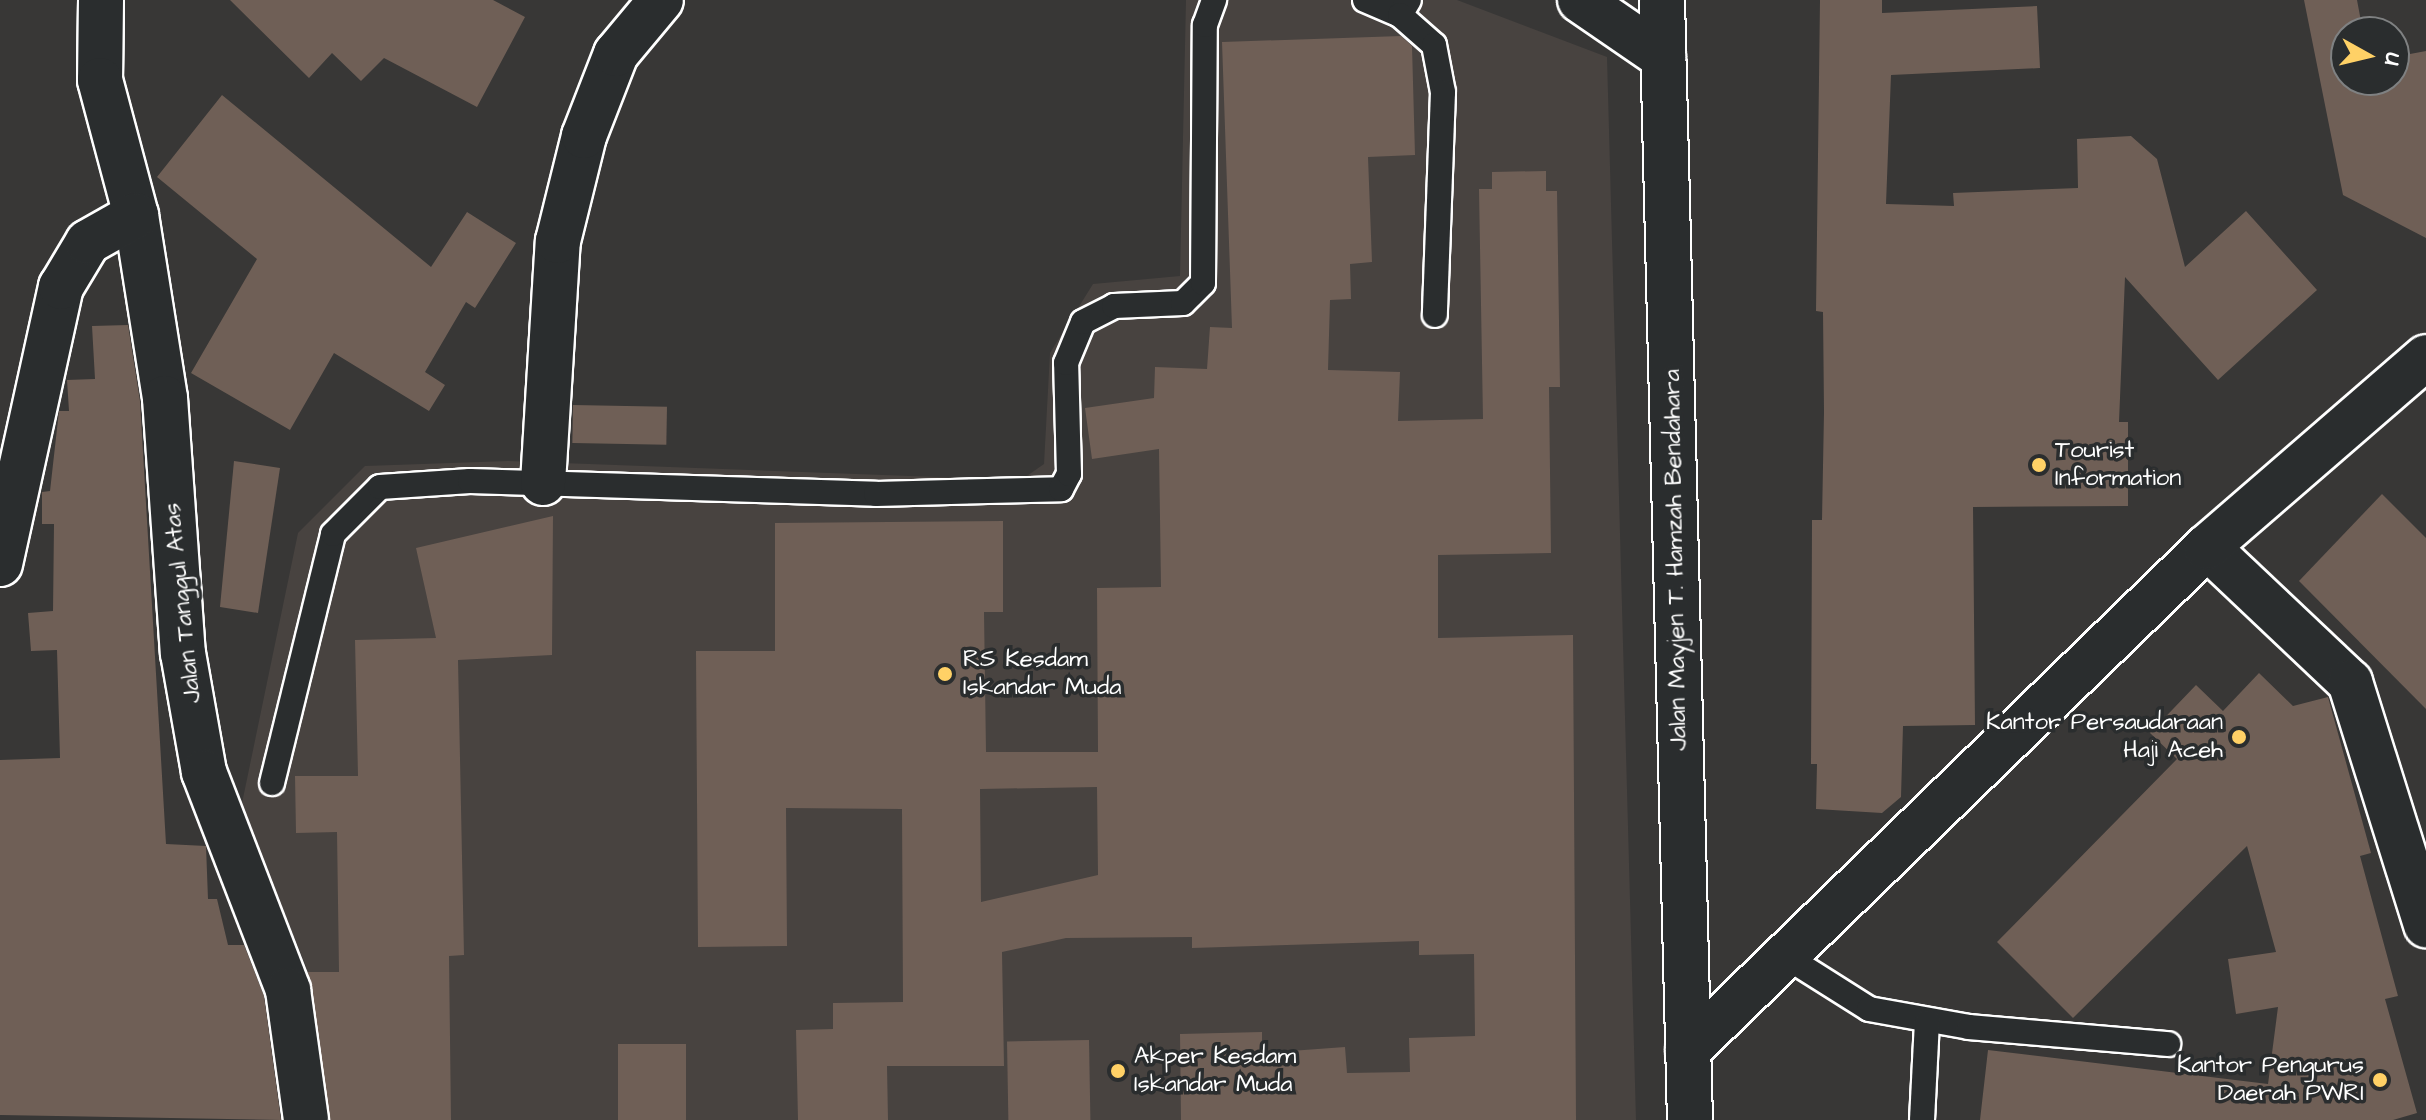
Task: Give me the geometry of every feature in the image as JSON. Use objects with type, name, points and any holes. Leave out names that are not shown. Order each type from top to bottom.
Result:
[{"type":"street","name":"Jalan Tanggul Atas","points":[[101,0],[100,80],[136,215],[165,398],[183,653],[204,772],[288,990],[306,1120]]},
{"type":"street","points":[[543,483],[558,241],[584,136],[616,54],[661,0]]},
{"type":"street","points":[[1580,0],[1663,57]]},
{"type":"street","name":"Jalan Mayjen T. Hamzah Bendahara","points":[[1662,0],[1690,1120]]},
{"type":"street","points":[[0,564],[61,287],[88,242],[136,215]]},
{"type":"street","points":[[1688,1050],[1790,959],[2207,547],[2426,357]]},
{"type":"street","points":[[2207,547],[2350,682],[2418,856],[2426,925]]},
{"type":"lane","points":[[272,783],[333,534],[354,507],[380,487],[408,483],[543,483],[876,494],[1061,489],[1069,474],[1066,363],[1074,336],[1094,311],[1183,303],[1203,283],[1205,25],[1214,0]]},
{"type":"lane","points":[[1365,0],[1405,7],[1434,45],[1443,92],[1435,315]]},
{"type":"lane","points":[[1790,959],[1869,1009],[1927,1022],[2168,1044]]},
{"type":"lane","points":[[1922,1120],[1927,1022]]},
{"type":"shaded area","name":"RS Kesdam Iskandar Muda","points":[[1186,0],[1457,0],[1607,57],[1636,1120],[320,1120],[306,966],[241,808],[298,533],[365,466],[508,461],[1021,480],[1044,464],[1050,353],[1093,284],[1180,276]]},
{"type":"building","points":[[230,0],[493,0],[525,17],[477,107],[384,58],[361,81],[332,53],[309,78]]},
{"type":"building","points":[[1820,0],[1882,0],[1882,13],[2037,6],[2040,68],[1891,75],[1886,204],[1954,206],[1953,193],[2078,188],[2077,139],[2131,136],[2157,159],[2185,267],[2246,211],[2317,290],[2218,380],[2125,277],[2119,422],[2128,422],[2128,506],[1973,507],[1975,725],[1903,726],[1901,797],[1882,813],[1816,809],[1817,764],[1811,764],[1812,520],[1822,520],[1824,412],[1823,312],[1816,311]]},
{"type":"building","points":[[2304,0],[2357,0],[2360,16],[2330,16],[2330,96],[2410,96],[2410,54],[2426,51],[2426,238],[2343,195]]},
{"type":"building","points":[[1401,36],[1412,46],[1415,155],[1368,157],[1372,262],[1350,264],[1351,299],[1330,300],[1328,370],[1400,372],[1398,421],[1483,419],[1479,189],[1492,189],[1492,172],[1546,171],[1546,191],[1557,191],[1560,387],[1549,387],[1551,553],[1438,555],[1438,638],[1573,635],[1576,1120],[1181,1120],[1180,1034],[1262,1032],[1262,1053],[1345,1047],[1347,1073],[1410,1072],[1409,1038],[1475,1036],[1474,954],[1419,955],[1419,941],[1192,948],[1192,937],[1066,938],[1002,952],[1004,1066],[887,1066],[888,1120],[798,1120],[796,1030],[833,1029],[833,1003],[903,1002],[902,809],[786,808],[787,946],[698,947],[696,651],[775,651],[775,523],[1003,521],[1003,612],[984,612],[986,752],[1098,752],[1097,588],[1161,587],[1159,449],[1092,459],[1085,408],[1154,398],[1155,367],[1207,369],[1210,327],[1232,328],[1222,42]],"holes":[[[1097,787],[1098,875],[981,902],[980,789]]]},
{"type":"building","points":[[222,95],[431,267],[467,212],[516,243],[475,308],[466,302],[425,372],[445,385],[429,411],[334,353],[290,430],[191,373],[257,259],[157,177]]},
{"type":"building","points":[[128,325],[140,401],[166,844],[206,846],[208,899],[217,899],[228,945],[244,945],[264,996],[281,1120],[0,1115],[0,760],[60,758],[57,650],[31,651],[28,613],[53,611],[54,524],[42,524],[42,492],[50,491],[59,411],[69,411],[67,380],[95,379],[92,326]]},
{"type":"building","points":[[573,405],[667,407],[666,445],[572,443]]},
{"type":"building","points":[[234,461],[280,468],[258,613],[220,607]]},
{"type":"building","points":[[2382,494],[2426,538],[2426,709],[2299,581]]},
{"type":"building","points":[[553,516],[552,655],[458,660],[464,955],[449,956],[451,1120],[330,1120],[308,972],[339,972],[337,832],[296,833],[295,776],[358,776],[355,640],[436,638],[416,548]]},
{"type":"building","points":[[2259,673],[2293,706],[2328,697],[2371,853],[2360,856],[2398,996],[2385,999],[2417,1113],[2393,1120],[1980,1120],[1988,1050],[2268,1084],[2278,1007],[2236,1014],[2228,959],[2276,952],[2247,846],[2073,1018],[1997,942],[2177,759],[2150,733],[2196,685],[2223,711]]},
{"type":"building","points":[[1089,1040],[1090,1120],[1008,1120],[1007,1041]]},
{"type":"building","points":[[618,1044],[686,1044],[686,1120],[618,1120]]},
{"type":"place","name":"Tourist Information","points":[[2039,465]]},
{"type":"place","name":"RS Kesdam Iskandar Muda","points":[[945,674]]},
{"type":"place","name":"Kantor Persaudaraan Haji Aceh","points":[[2239,737]]},
{"type":"place","name":"Akper Kesdam Iskandar Muda","points":[[1118,1071]]},
{"type":"place","name":"Kantor Pengurus Daerah PWRI","points":[[2380,1080]]}]
